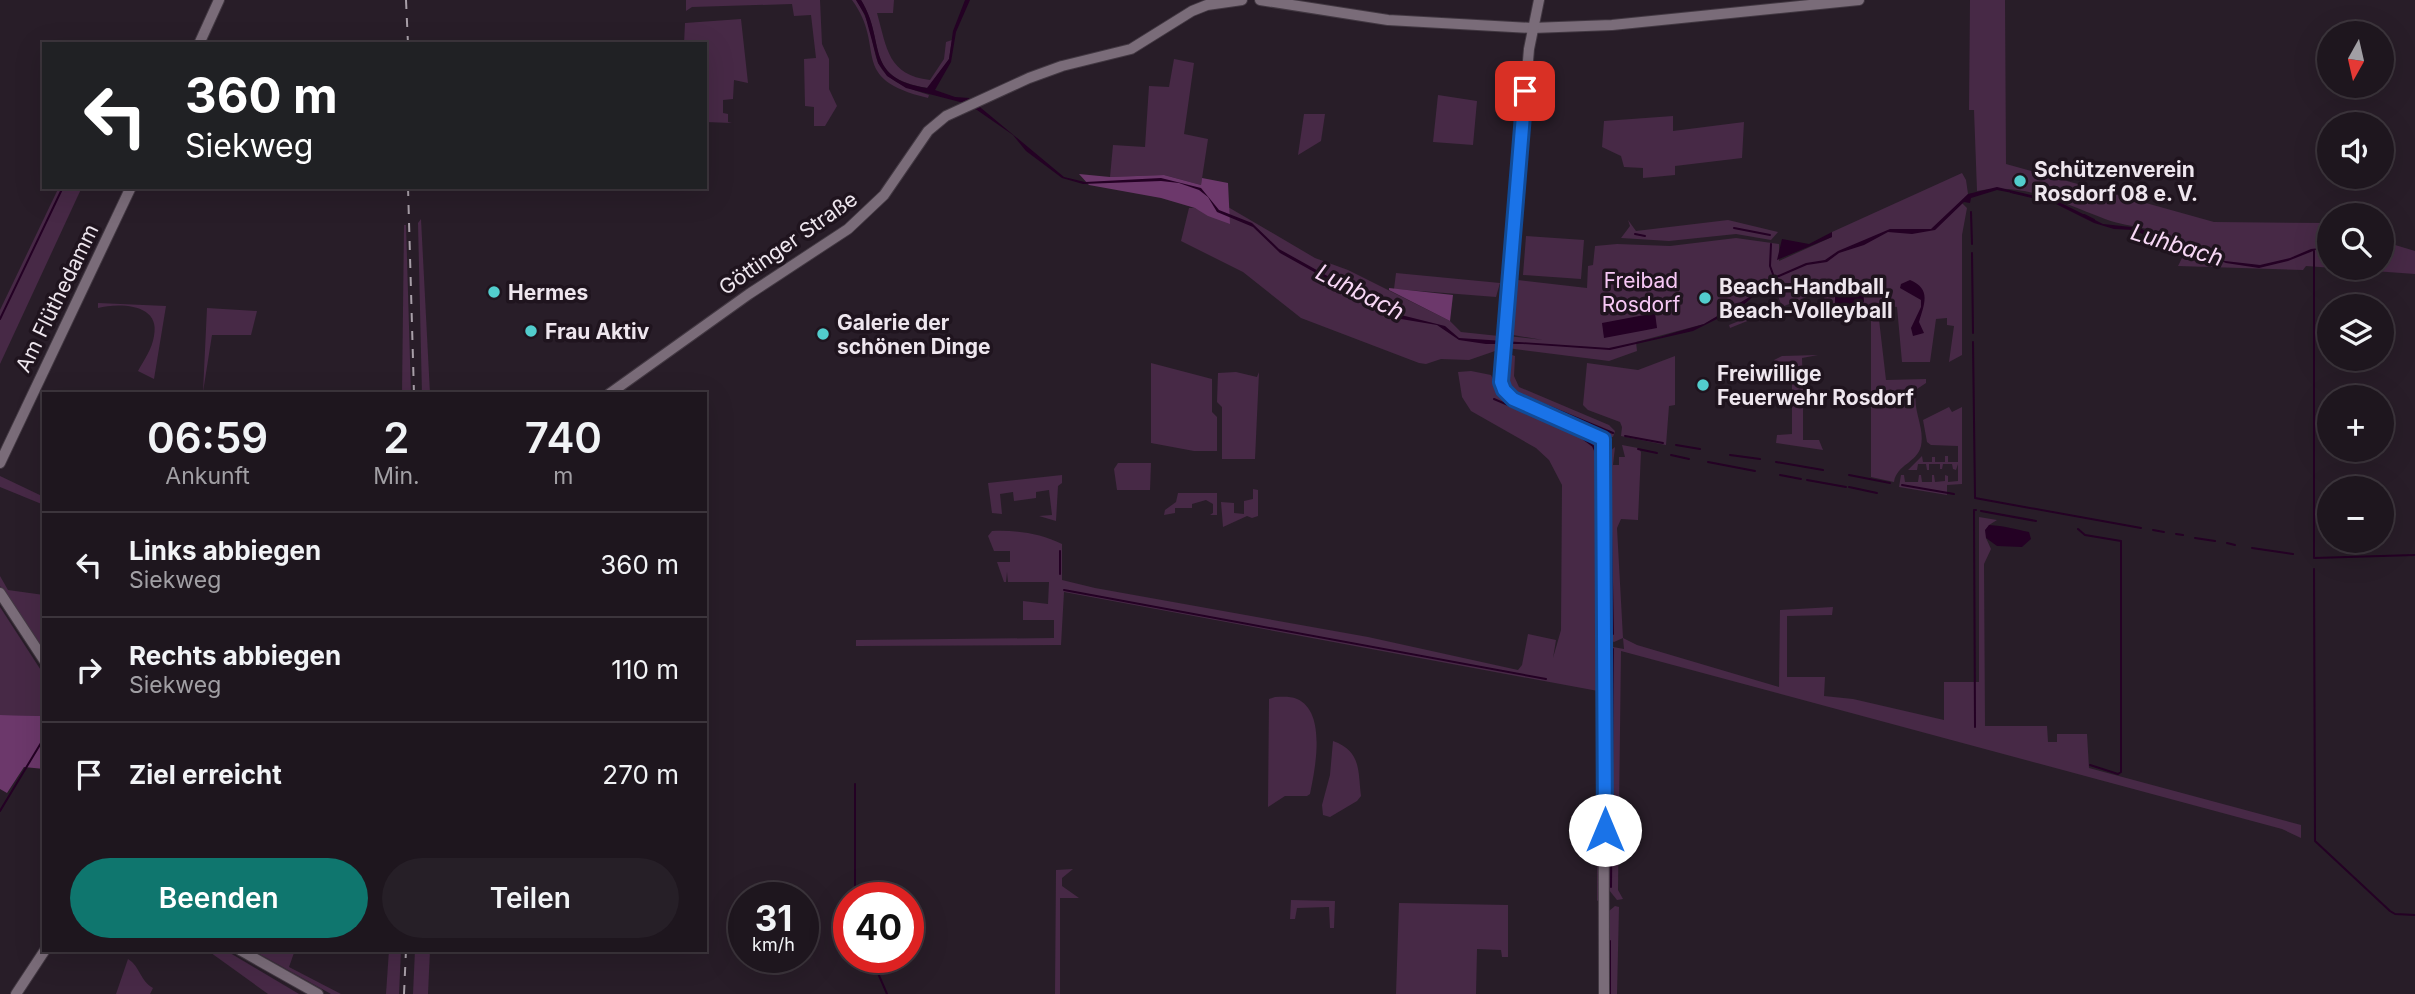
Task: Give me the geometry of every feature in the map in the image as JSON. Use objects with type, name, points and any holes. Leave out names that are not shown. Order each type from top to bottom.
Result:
[{"type":"street","points":[[199,42],[219,0]]},
{"type":"street","name":"Göttinger Straße","points":[[612,392],[749,294],[848,229],[884,195],[933,126],[960,108],[1062,66],[1131,49],[1192,11],[1208,5],[1241,0]]},
{"type":"street","points":[[1260,0],[1399,21],[1532,28],[1612,25],[1859,0]]},
{"type":"street","points":[[1539,0],[1532,28],[1501,382],[1508,395],[1603,439],[1604,994]]},
{"type":"street","name":"Am Flüthedamm","points":[[0,463],[130,189]]},
{"type":"street","points":[[0,593],[42,657]]},
{"type":"street","points":[[16,994],[44,952]]},
{"type":"street","points":[[244,952],[318,994]]},
{"type":"green space","points":[[686,0],[820,0],[822,44],[829,59],[829,89],[837,106],[825,126],[814,126],[814,107],[805,106],[804,59],[816,58],[811,15],[794,16],[792,4],[692,7],[686,11]]},
{"type":"green space","points":[[852,0],[856,0],[865,17],[881,68],[905,86],[929,95],[928,98],[903,90],[887,81],[877,71],[868,33]]},
{"type":"green space","points":[[861,0],[894,0],[893,13],[877,13],[887,49],[897,66],[916,77],[930,80],[944,59],[946,42],[952,40],[949,59],[928,88],[907,83],[893,76],[885,67],[869,15]]},
{"type":"green space","points":[[1970,0],[2005,0],[2006,164],[2214,222],[2317,223],[2317,267],[2306,266],[2303,270],[2178,266],[2183,256],[2148,243],[2153,232],[2148,229],[2110,221],[2027,192],[2011,189],[1977,191],[1974,110],[1969,110]]},
{"type":"green space","points":[[741,19],[748,83],[734,80],[733,99],[723,100],[723,113],[728,114],[728,122],[732,123],[707,122],[707,42],[684,42],[685,23]]},
{"type":"green space","points":[[1174,59],[1194,63],[1184,134],[1208,139],[1201,185],[1164,175],[1110,177],[1113,145],[1145,147],[1149,86],[1169,87]]},
{"type":"green space","points":[[1438,95],[1477,101],[1473,145],[1433,142]]},
{"type":"green space","points":[[1304,114],[1325,114],[1321,141],[1298,155]]},
{"type":"green space","points":[[1673,116],[1673,131],[1744,122],[1742,158],[1675,166],[1675,175],[1643,178],[1643,168],[1624,167],[1621,156],[1602,147],[1604,121]]},
{"type":"green space","name":"Freibad Rosdorf","points":[[1962,173],[1968,194],[1961,202],[1967,208],[1962,235],[1962,355],[1949,362],[1954,326],[1947,325],[1947,318],[1936,319],[1930,362],[1902,362],[1897,307],[1886,306],[1886,310],[1878,311],[1886,380],[1926,379],[1926,383],[1917,389],[1916,396],[1921,446],[1916,456],[1899,471],[1894,482],[1871,477],[1871,313],[1825,312],[1824,290],[1730,328],[1729,325],[1781,304],[1772,280],[1768,280],[1748,298],[1704,324],[1636,342],[1637,351],[1609,361],[1507,348],[1508,336],[1543,340],[1513,335],[1511,331],[1518,280],[1587,288],[1588,266],[1593,265],[1595,246],[1670,246],[1736,238],[1779,244],[1779,261],[1832,237],[1832,232]]},
{"type":"green space","points":[[58,189],[81,189],[0,364],[0,310]]},
{"type":"green space","points":[[1228,207],[1315,258],[1348,270],[1450,321],[1461,332],[1499,336],[1498,350],[1469,360],[1441,359],[1426,364],[1419,363],[1301,318],[1243,272],[1181,241],[1189,208],[1195,208],[1229,223]]},
{"type":"green space","points":[[421,219],[430,392],[422,392],[418,223]]},
{"type":"green space","points":[[1628,220],[1636,231],[1728,220],[1778,232],[1771,240],[1736,234],[1669,241],[1621,238],[1630,226]]},
{"type":"green space","points":[[404,225],[406,225],[411,392],[402,392]]},
{"type":"green space","points":[[1526,236],[1584,240],[1581,279],[1523,275]]},
{"type":"green space","points":[[2394,245],[2415,251],[2415,274],[2394,272]]},
{"type":"green space","points":[[1396,273],[1500,283],[1496,297],[1394,289]]},
{"type":"green space","points":[[98,303],[166,306],[154,379],[138,371],[153,341],[154,325],[151,317],[136,308],[98,308]]},
{"type":"green space","points":[[207,308],[257,311],[251,335],[212,335],[203,392]]},
{"type":"green space","points":[[1509,354],[1515,356],[1514,376],[1519,387],[1609,425],[1615,431],[1613,437],[1600,435],[1515,397],[1506,385]]},
{"type":"green space","points":[[1818,355],[1802,358],[1803,392],[1818,393],[1819,406],[1803,406],[1803,440],[1819,440],[1823,450],[1776,443],[1777,435],[1792,434],[1792,406],[1776,406],[1776,393],[1792,393],[1792,365],[1776,365],[1774,360],[1782,356]]},
{"type":"green space","points":[[1675,356],[1675,405],[1669,406],[1666,445],[1621,436],[1620,422],[1588,410],[1583,405],[1587,363],[1638,370]]},
{"type":"green space","points":[[1151,363],[1212,379],[1212,412],[1217,417],[1217,451],[1194,451],[1151,443]]},
{"type":"green space","points":[[1471,371],[1491,375],[1499,391],[1509,402],[1588,438],[1595,444],[1600,458],[1602,898],[1597,901],[1598,691],[1064,592],[1061,645],[856,646],[856,640],[1054,638],[1054,620],[1023,620],[1023,601],[1048,604],[1049,582],[1008,582],[1007,572],[1004,582],[997,562],[1010,562],[1010,551],[994,551],[988,536],[992,531],[1001,531],[1037,535],[1062,544],[1062,580],[1095,588],[1368,637],[1518,670],[1522,665],[1528,634],[1556,640],[1553,658],[1561,630],[1562,485],[1549,460],[1536,448],[1471,411],[1462,397],[1458,372]]},
{"type":"green space","points":[[1236,372],[1257,377],[1259,372],[1255,459],[1222,459],[1222,407],[1217,402],[1218,373]]},
{"type":"green space","points":[[1949,407],[1952,412],[1962,407],[1962,484],[1947,485],[1947,495],[1899,487],[1901,475],[1904,475],[1905,482],[1918,482],[1919,475],[1922,482],[1932,482],[1932,475],[1935,482],[1945,481],[1945,475],[1948,476],[1948,482],[1958,481],[1958,464],[1956,470],[1952,464],[1943,464],[1940,469],[1940,464],[1929,464],[1927,470],[1926,464],[1918,464],[1917,470],[1908,470],[1922,456],[1923,462],[1932,462],[1932,457],[1935,457],[1935,462],[1945,462],[1945,456],[1948,456],[1948,462],[1958,462],[1958,446],[1931,445],[1927,442],[1923,420]]},
{"type":"green space","points":[[1622,445],[1638,448],[1641,452],[1638,520],[1621,519],[1617,528],[1623,638],[1614,642],[1608,639],[1608,459],[1610,451],[1615,447],[1613,465],[1619,465],[1619,457],[1625,457]]},
{"type":"green space","points":[[1118,463],[1151,463],[1150,490],[1117,490],[1114,469]]},
{"type":"green space","points":[[1062,475],[1062,483],[1058,486],[1056,521],[1039,516],[1052,515],[1049,490],[1036,492],[1036,498],[1014,501],[1013,492],[1000,494],[1002,514],[992,513],[988,483]]},
{"type":"green space","points":[[0,476],[42,496],[42,504],[0,487]]},
{"type":"green space","points":[[1253,489],[1258,490],[1258,516],[1247,516],[1223,527],[1221,502],[1234,503],[1234,513],[1244,514],[1244,501],[1253,499]]},
{"type":"green space","points":[[1178,493],[1217,493],[1217,515],[1210,515],[1213,513],[1213,504],[1206,500],[1192,504],[1192,508],[1175,508],[1175,513],[1164,515],[1165,510],[1176,502]]},
{"type":"green space","points":[[1979,517],[1997,520],[1989,525],[1986,538],[1991,549],[1984,564],[1985,726],[2047,726],[2048,742],[2057,742],[2057,734],[2087,734],[2089,768],[2301,825],[2301,838],[2282,829],[1621,651],[1618,890],[1623,899],[1617,900],[1609,890],[1608,649],[1624,649],[1623,638],[1637,645],[1779,687],[1780,610],[1833,607],[1832,615],[1787,616],[1787,677],[1825,677],[1824,696],[1853,699],[1944,720],[1944,682],[1979,682]]},
{"type":"green space","points":[[0,576],[8,590],[42,595],[42,650],[0,586]]},
{"type":"green space","points":[[0,607],[42,672],[42,716],[0,715]]},
{"type":"green space","points":[[1294,698],[1306,706],[1316,728],[1317,742],[1310,794],[1285,796],[1268,807],[1269,699]]},
{"type":"green space","points":[[1333,741],[1349,750],[1353,756],[1358,770],[1361,796],[1330,817],[1323,815],[1322,805],[1330,775]]},
{"type":"green space","points":[[1073,869],[1062,878],[1062,886],[1079,898],[1060,898],[1060,994],[1055,994],[1056,870]]},
{"type":"green space","points":[[1291,900],[1335,901],[1334,928],[1330,928],[1329,907],[1297,908],[1295,919],[1290,919]]},
{"type":"green space","points":[[1399,903],[1508,905],[1508,957],[1502,957],[1501,950],[1477,949],[1476,994],[1396,994]]},
{"type":"green space","points":[[1615,906],[1619,907],[1617,994],[1608,994],[1609,911]]},
{"type":"green space","points":[[210,952],[228,952],[299,994],[268,994]]},
{"type":"green space","points":[[256,952],[294,952],[289,967],[341,994],[331,994]]},
{"type":"green space","points":[[389,952],[401,952],[399,994],[386,994]]},
{"type":"green space","points":[[415,952],[430,952],[428,994],[413,994]]},
{"type":"green space","points":[[128,959],[145,982],[153,988],[150,994],[116,994]]},
{"type":"shaded area","points":[[1079,174],[1110,177],[1164,175],[1201,185],[1202,178],[1228,183],[1230,224],[1195,208],[1161,198],[1089,185]]},
{"type":"shaded area","points":[[1389,290],[1453,295],[1450,321]]},
{"type":"shaded area","points":[[0,715],[42,716],[42,769],[24,767],[7,793],[0,789]]},
{"type":"water","points":[[856,0],[861,0],[869,15],[884,67],[893,76],[907,83],[927,88],[949,59],[953,31],[965,0],[970,0],[956,32],[951,62],[935,90],[955,97],[969,98],[1064,177],[1085,182],[1161,178],[1201,188],[1219,210],[1252,223],[1279,249],[1349,288],[1382,299],[1397,314],[1445,326],[1459,338],[1609,348],[1659,337],[1704,324],[1748,298],[1776,276],[1806,263],[1825,260],[1838,251],[1890,229],[1931,229],[1968,194],[1997,187],[2057,201],[2103,224],[2140,228],[2162,240],[2203,251],[2225,261],[2260,265],[2317,249],[2288,261],[2259,268],[2226,263],[2193,250],[2161,243],[2134,230],[2114,229],[2094,223],[2048,200],[1997,190],[1971,198],[1970,203],[1964,202],[1935,230],[1912,234],[1888,232],[1864,245],[1839,253],[1827,262],[1807,265],[1772,280],[1741,307],[1693,331],[1610,350],[1486,344],[1459,340],[1437,325],[1401,319],[1381,302],[1341,287],[1280,253],[1253,227],[1217,212],[1208,197],[1199,190],[1179,183],[1161,181],[1083,184],[1062,178],[1026,151],[1013,135],[977,110],[960,102],[906,88],[887,76],[878,63],[865,15]]},
{"type":"water","points":[[1832,232],[1832,237],[1777,260],[1782,239],[1809,244]]},
{"type":"water","points":[[1910,280],[1921,288],[1925,298],[1919,322],[1924,333],[1913,336],[1911,328],[1921,307],[1921,300],[1900,288],[1901,284]]},
{"type":"water","points":[[1860,285],[1863,287],[1864,302],[1839,309],[1835,306],[1835,291]]},
{"type":"water","points":[[1655,313],[1657,328],[1604,338],[1602,323]]},
{"type":"water","points":[[1989,525],[2029,532],[2031,539],[2022,547],[1997,546],[1986,538],[1985,530]]},
{"type":"waterway","points":[[0,319],[62,189]]},
{"type":"waterway","name":"Luhbach","points":[[2011,192],[2053,202]]},
{"type":"waterway","points":[[1971,212],[1972,244]]},
{"type":"waterway","name":"Luhbach","points":[[2084,215],[2094,220]]},
{"type":"waterway","points":[[1734,228],[1770,235]]},
{"type":"waterway","points":[[1635,234],[1645,236]]},
{"type":"waterway","points":[[1771,244],[1770,266],[1774,277]]},
{"type":"waterway","points":[[2314,251],[2314,558],[2415,555]]},
{"type":"waterway","points":[[1972,253],[1973,333]]},
{"type":"waterway","points":[[1973,342],[1975,498],[2141,528]]},
{"type":"waterway","points":[[1514,392],[1613,433]]},
{"type":"waterway","points":[[1494,399],[1578,435],[1593,446],[1598,457]]},
{"type":"waterway","points":[[1625,436],[1663,443]]},
{"type":"waterway","points":[[1676,445],[1700,449]]},
{"type":"waterway","points":[[1638,449],[1657,453]]},
{"type":"waterway","points":[[1610,469],[1611,455]]},
{"type":"waterway","points":[[1671,455],[1689,459]]},
{"type":"waterway","points":[[1730,455],[1760,459]]},
{"type":"waterway","points":[[1708,462],[1755,471]]},
{"type":"waterway","points":[[1776,462],[1823,470]]},
{"type":"waterway","points":[[1780,475],[1801,479]]},
{"type":"waterway","points":[[1849,475],[1890,483]]},
{"type":"waterway","points":[[1610,479],[1613,634]]},
{"type":"waterway","points":[[1807,480],[1846,487]]},
{"type":"waterway","points":[[1902,485],[1954,494]]},
{"type":"waterway","points":[[1849,487],[1877,493]]},
{"type":"waterway","points":[[1975,727],[1976,510]]},
{"type":"waterway","points":[[1981,511],[2036,521]]},
{"type":"waterway","points":[[2078,529],[2085,535],[2121,541],[2121,772],[2118,774],[2090,765]]},
{"type":"waterway","points":[[2153,530],[2164,532]]},
{"type":"waterway","points":[[2176,534],[2183,535]]},
{"type":"waterway","points":[[2195,538],[2215,541]]},
{"type":"waterway","points":[[2227,543],[2235,545]]},
{"type":"waterway","points":[[2252,548],[2293,554]]},
{"type":"waterway","points":[[1060,551],[1060,574]]},
{"type":"waterway","points":[[2314,569],[2315,841],[2390,911],[2395,914],[2415,915]]},
{"type":"waterway","points":[[1064,590],[1546,679]]},
{"type":"waterway","points":[[1611,887],[1613,649]]},
{"type":"waterway","points":[[0,811],[42,741]]},
{"type":"waterway","points":[[855,784],[855,882]]},
{"type":"waterway","points":[[1610,941],[1610,994]]},
{"type":"waterway","points":[[878,973],[887,994]]},
{"type":"railway","points":[[406,0],[408,42]]},
{"type":"railway","points":[[408,189],[414,392]]},
{"type":"railway","points":[[404,994],[406,952]]},
{"type":"place","name":"Schützenverein Rosdorf 08 e. V.","points":[[2020,181]]},
{"type":"place","name":"Hermes","points":[[494,292]]},
{"type":"place","name":"Beach-Handball, Beach-Volleyball","points":[[1705,298]]},
{"type":"place","name":"Frau Aktiv","points":[[531,331]]},
{"type":"place","name":"Galerie der schönen Dinge","points":[[823,334]]},
{"type":"place","name":"Freiwillige Feuerwehr Rosdorf","points":[[1703,385]]},
{"type":"route","points":[[1525,91],[1501,382],[1504,390],[1513,399],[1603,439],[1605,830]]}]
